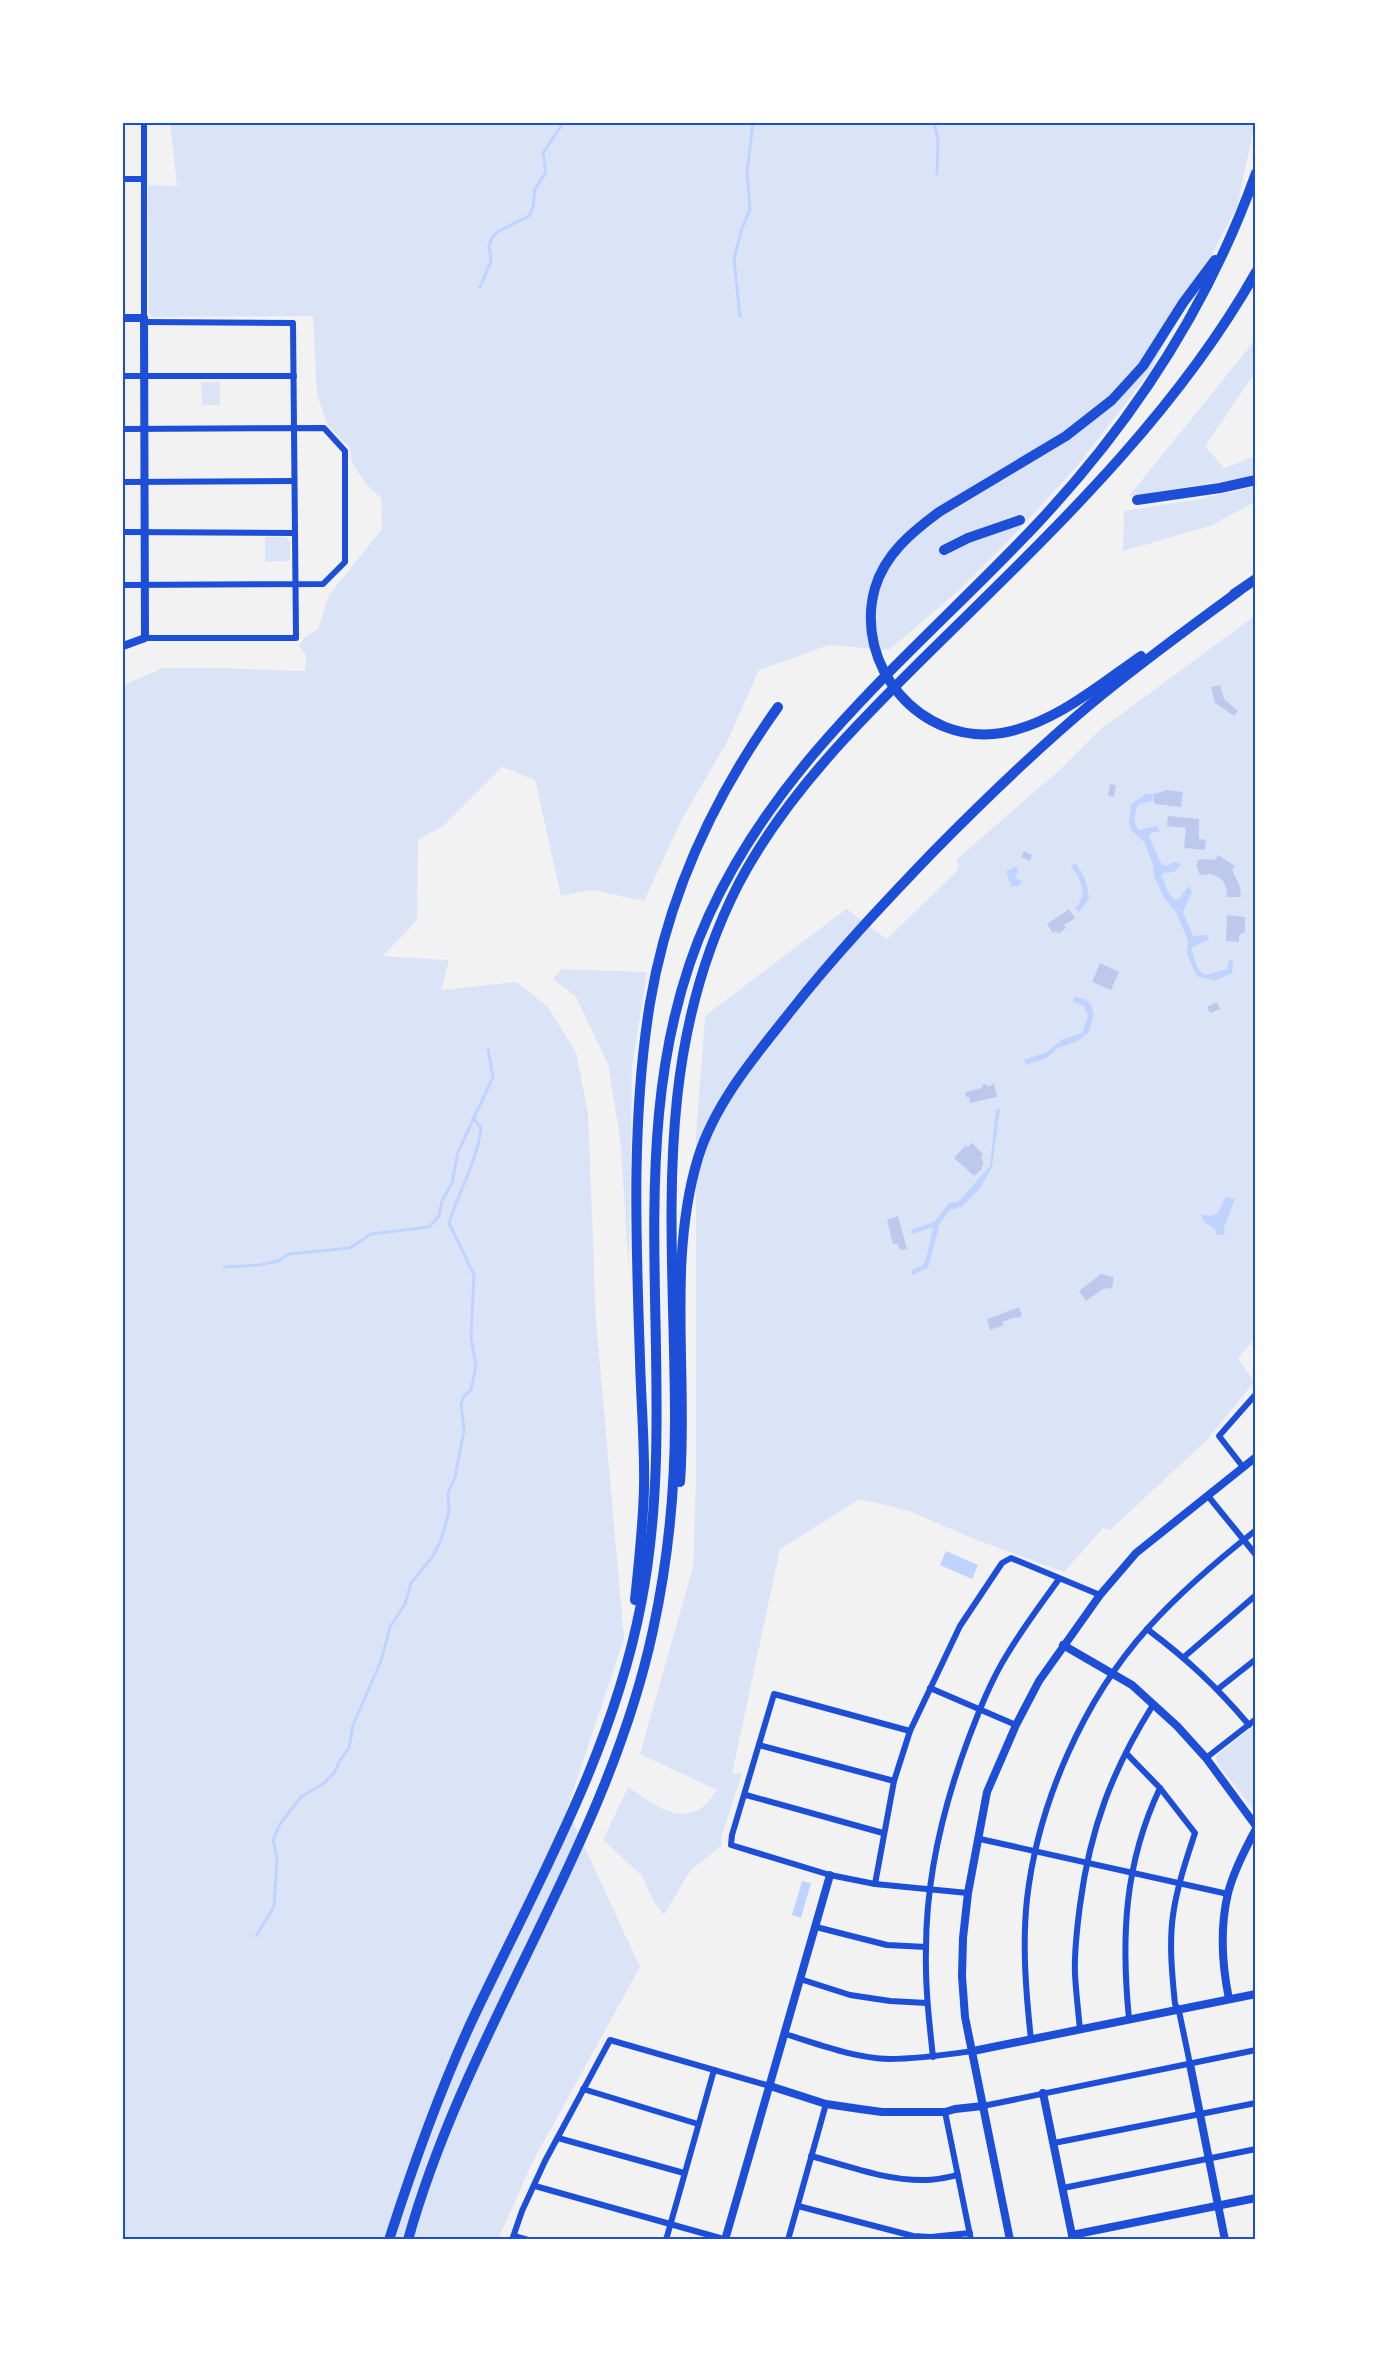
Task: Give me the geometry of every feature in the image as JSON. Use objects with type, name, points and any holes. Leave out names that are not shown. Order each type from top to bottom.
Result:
[{"type":"highway","points":[[389,2240],[438,2097],[475,2014],[574,1810],[630,1654],[648,1562],[657,1456],[654,1201],[659,1103],[671,1031],[705,923],[727,876],[749,837],[801,767],[840,723],[1034,527],[1111,438],[1156,375],[1183,331],[1230,240],[1256,173]]},
{"type":"highway","points":[[1230,240],[1183,303],[1143,366],[1112,400],[1059,441],[939,512],[902,542],[885,564],[875,586],[871,632],[875,655],[890,684],[906,702],[927,718],[948,728],[970,733],[1002,733],[1021,728],[1051,715],[1256,579]]},
{"type":"highway","points":[[664,1576],[672,1498],[675,1426],[670,1248],[672,1151],[679,1067],[696,992],[719,925],[740,881],[763,843],[813,775],[882,699],[1026,557],[1139,436],[1179,388],[1215,338],[1256,272]]},
{"type":"highway","points":[[1137,501],[1256,480]]},
{"type":"highway","points":[[944,550],[968,538],[1020,520]]},
{"type":"highway","points":[[408,2240],[428,2179],[466,2086],[602,1790],[639,1685],[664,1576],[680,1480],[684,1237],[690,1188],[699,1155],[725,1100],[812,984],[976,809],[1038,751],[1125,677],[1239,591]]},
{"type":"highway","points":[[630,1654],[644,1488],[637,1200],[639,1110],[645,1039],[654,984],[671,916],[699,845],[717,806],[758,736],[778,707]]},
{"type":"street","points":[[144,123],[145,638]]},
{"type":"street","points":[[123,179],[144,179]]},
{"type":"street","points":[[123,318],[293,323],[296,638],[145,638],[123,646]]},
{"type":"street","points":[[123,376],[294,376]]},
{"type":"street","points":[[123,429],[324,428],[345,451],[345,562],[323,584],[123,585]]},
{"type":"street","points":[[123,482],[294,481]]},
{"type":"street","points":[[123,532],[294,533]]},
{"type":"street","points":[[1243,1467],[1219,1436],[1256,1394]]},
{"type":"street","points":[[1010,2240],[965,2017],[962,1976],[968,1893],[980,1839],[987,1792],[1016,1725],[1039,1681],[1100,1595],[1136,1553],[1256,1457]]},
{"type":"street","points":[[1208,1496],[1256,1555]]},
{"type":"street","points":[[1031,2040],[1025,1988],[1024,1944],[1027,1898],[1036,1852],[1056,1780],[1072,1744],[1112,1673],[1147,1629],[1176,1598],[1256,1530]]},
{"type":"street","points":[[875,1884],[894,1781],[910,1731],[960,1626],[1006,1559],[1011,1558],[1100,1595]]},
{"type":"street","points":[[933,2057],[927,2003],[926,1947],[930,1891],[939,1832],[956,1772],[980,1710],[1007,1654],[1059,1578]]},
{"type":"street","points":[[1184,1657],[1256,1595]]},
{"type":"street","points":[[1147,1629],[1184,1657],[1218,1689],[1249,1725]]},
{"type":"street","points":[[1063,1645],[1132,1686],[1177,1726],[1206,1758],[1256,1827],[1240,1860],[1228,1894],[1222,1945],[1229,1999]]},
{"type":"street","points":[[1218,1689],[1256,1659]]},
{"type":"street","points":[[930,1688],[1016,1725]]},
{"type":"street","points":[[910,1731],[774,1694],[746,1795],[732,1835],[732,1845],[830,1875],[875,1884],[968,1893]]},
{"type":"street","points":[[1080,2029],[1075,1964],[1076,1935],[1086,1862],[1101,1806],[1126,1753],[1153,1705]]},
{"type":"street","points":[[1206,1758],[1256,1719]]},
{"type":"street","points":[[759,1745],[894,1781]]},
{"type":"street","points":[[1126,1753],[1160,1788],[1195,1833],[1173,1916],[1175,2004],[1179,2011],[1225,2240]]},
{"type":"street","points":[[1129,2019],[1124,1951],[1126,1912],[1132,1872],[1151,1807],[1160,1788]]},
{"type":"street","points":[[746,1795],[883,1833]]},
{"type":"street","points":[[980,1839],[1228,1894]]},
{"type":"street","points":[[535,2186],[726,2240],[830,1875]]},
{"type":"street","points":[[816,1928],[887,1945],[926,1947]]},
{"type":"street","points":[[800,1979],[850,1995],[927,2003]]},
{"type":"street","points":[[785,2034],[843,2051],[887,2059],[933,2057],[1031,2040],[1256,1994]]},
{"type":"street","points":[[528,2240],[513,2238],[522,2211],[545,2161],[610,2040],[826,2104],[882,2112],[945,2112],[983,2106],[1256,2050]]},
{"type":"street","points":[[666,2240],[714,2070]]},
{"type":"street","points":[[583,2089],[698,2124]]},
{"type":"street","points":[[1043,2093],[1073,2237],[1256,2198]]},
{"type":"street","points":[[1054,2143],[1256,2103]]},
{"type":"street","points":[[788,2240],[826,2104]]},
{"type":"street","points":[[798,2206],[913,2236],[971,2237],[945,2112]]},
{"type":"street","points":[[558,2138],[684,2173]]},
{"type":"street","points":[[1063,2188],[1256,2149]]},
{"type":"street","points":[[811,2156],[883,2176],[907,2180],[928,2180],[958,2175]]},
{"type":"shaded area","points":[[170,123],[1255,123],[1237,207],[1149,373],[1078,465],[1013,536],[956,593],[889,650],[829,645],[759,670],[727,742],[682,819],[644,901],[592,890],[561,896],[535,780],[502,767],[443,826],[418,840],[417,920],[383,956],[449,960],[441,990],[516,982],[547,1006],[576,1052],[588,1113],[596,1319],[624,1639],[567,1809],[640,1967],[532,2163],[498,2240],[123,2240],[123,685],[163,668],[305,671],[306,655],[299,646],[305,637],[318,629],[329,595],[382,529],[381,498],[366,484],[352,463],[350,448],[328,426],[317,395],[313,316],[152,317],[149,313],[148,185],[177,186]]},
{"type":"shaded area","points":[[1256,339],[1256,371],[1205,446],[1224,468],[1256,456],[1256,474],[1238,479],[1129,496]]},
{"type":"shaded area","points":[[201,382],[220,382],[220,405],[202,405]]},
{"type":"shaded area","points":[[1256,486],[1256,501],[1213,525],[1123,551],[1124,511],[1200,499]]},
{"type":"shaded area","points":[[265,537],[286,537],[290,542],[290,561],[265,562]]},
{"type":"shaded area","points":[[1256,615],[1256,1337],[1238,1358],[1254,1382],[1206,1441],[1110,1530],[1103,1528],[1064,1572],[969,1537],[909,1511],[860,1499],[780,1549],[732,1774],[742,1773],[721,1838],[722,1845],[690,1871],[664,1915],[654,1902],[642,1876],[603,1840],[628,1787],[663,1809],[682,1813],[701,1808],[717,1790],[640,1754],[693,1567],[696,1481],[696,1136],[705,1016],[846,909],[887,939],[959,869],[957,859],[1064,766],[1101,729]]},
{"type":"shaded area","points":[[561,969],[647,972],[632,1067],[629,1271],[620,1137],[608,1064],[576,997],[553,979]]},
{"type":"shaded area","points":[[1256,1724],[1256,1813],[1217,1763],[1216,1756]]},
{"type":"water","points":[[1146,794],[1153,794],[1152,801],[1139,804],[1135,814],[1135,824],[1139,830],[1157,826],[1160,832],[1152,832],[1149,836],[1160,862],[1165,866],[1174,862],[1181,864],[1174,872],[1163,873],[1162,877],[1169,894],[1175,900],[1179,899],[1189,886],[1192,892],[1183,912],[1193,936],[1207,935],[1209,939],[1191,948],[1198,969],[1205,975],[1227,969],[1228,962],[1233,959],[1232,973],[1215,981],[1197,976],[1187,955],[1188,941],[1176,912],[1164,898],[1154,876],[1153,865],[1145,843],[1131,830],[1129,822],[1131,804]]},
{"type":"water","points":[[1075,863],[1085,880],[1089,899],[1079,912],[1075,908],[1083,892],[1078,876],[1071,866]]},
{"type":"water","points":[[1019,868],[1015,878],[1023,882],[1018,886],[1011,886],[1006,871]]},
{"type":"water","points":[[1074,996],[1086,1000],[1091,1005],[1094,1014],[1089,1032],[1078,1041],[1058,1048],[1047,1058],[1026,1065],[1024,1060],[1047,1052],[1063,1039],[1082,1033],[1088,1016],[1084,1006],[1073,1002]]},
{"type":"water","points":[[996,1109],[1000,1109],[992,1167],[980,1188],[963,1206],[949,1211],[940,1223],[928,1268],[912,1275],[912,1270],[922,1266],[926,1259],[933,1227],[912,1234],[911,1230],[934,1222],[949,1203],[958,1202],[990,1166]]},
{"type":"water","points":[[1226,1196],[1235,1199],[1224,1228],[1225,1235],[1216,1235],[1215,1229],[1204,1222],[1201,1214],[1210,1216],[1218,1213]]},
{"type":"water","points":[[946,1551],[978,1565],[972,1579],[940,1565]]},
{"type":"water","points":[[802,1881],[811,1883],[801,1918],[792,1915]]},
{"type":"building","points":[[1220,685],[1224,699],[1238,711],[1234,716],[1215,703],[1211,687]]},
{"type":"building","points":[[1110,784],[1116,785],[1114,797],[1108,796]]},
{"type":"building","points":[[1167,790],[1183,792],[1181,807],[1156,804],[1153,801],[1154,794]]},
{"type":"building","points":[[1168,816],[1199,819],[1199,839],[1206,840],[1205,850],[1184,848],[1186,828],[1167,826]]},
{"type":"building","points":[[1024,851],[1032,855],[1030,861],[1021,857]]},
{"type":"building","points":[[1218,855],[1235,866],[1232,870],[1240,887],[1241,897],[1226,897],[1227,890],[1223,881],[1211,874],[1200,875],[1196,865],[1197,861],[1215,860]]},
{"type":"building","points":[[1069,909],[1075,918],[1064,925],[1066,928],[1058,934],[1056,931],[1053,933],[1047,924]]},
{"type":"building","points":[[1227,915],[1245,917],[1245,932],[1239,935],[1239,942],[1226,941]]},
{"type":"building","points":[[1100,963],[1119,972],[1111,990],[1092,982]]},
{"type":"building","points":[[1217,1002],[1220,1009],[1210,1013],[1207,1007]]},
{"type":"building","points":[[987,1084],[987,1087],[994,1084],[997,1097],[970,1103],[965,1092],[982,1088],[982,1085]]},
{"type":"building","points":[[972,1143],[983,1154],[981,1158],[984,1164],[974,1176],[954,1158],[966,1145],[968,1147]]},
{"type":"building","points":[[898,1216],[907,1249],[900,1250],[898,1244],[893,1244],[887,1220]]},
{"type":"building","points":[[1101,1274],[1114,1277],[1112,1288],[1103,1289],[1086,1301],[1079,1291]]},
{"type":"building","points":[[1019,1307],[1022,1315],[1019,1318],[1002,1322],[1004,1325],[990,1330],[987,1319]]},
{"type":"waterway","points":[[480,287],[491,261],[489,245],[492,238],[497,232],[529,216],[533,207],[535,189],[546,172],[543,153],[563,123]]},
{"type":"waterway","points":[[740,317],[734,260],[741,231],[750,209],[747,172],[753,123]]},
{"type":"waterway","points":[[934,123],[938,140],[937,174]]},
{"type":"waterway","points":[[224,1267],[259,1265],[278,1261],[289,1254],[350,1248],[371,1234],[429,1227],[439,1216],[442,1201],[452,1183],[458,1152],[493,1077],[488,1049]]},
{"type":"waterway","points":[[256,1936],[274,1907],[277,1858],[273,1840],[280,1824],[301,1797],[324,1783],[334,1773],[349,1748],[353,1725],[381,1661],[390,1627],[405,1604],[411,1583],[433,1556],[441,1540],[449,1512],[448,1493],[455,1477],[464,1430],[461,1404],[464,1396],[471,1390],[476,1366],[471,1337],[474,1275],[449,1223],[479,1140],[481,1128],[473,1118]]}]
